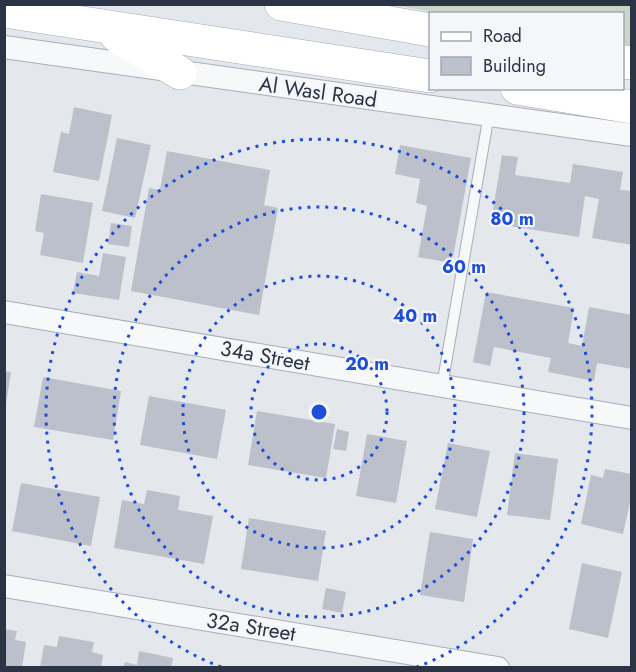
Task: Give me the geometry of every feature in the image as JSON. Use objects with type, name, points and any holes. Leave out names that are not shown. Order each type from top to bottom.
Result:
[{"type":"main road","points":[[281,4],[429,30]]},
{"type":"main road","name":"Al Wasl Road","points":[[4,11],[102,28],[429,76]]},
{"type":"main road","points":[[102,28],[180,74]]},
{"type":"main road","points":[[529,90],[632,107]]},
{"type":"street","name":"Al Wasl Road","points":[[4,47],[180,74],[632,135]]},
{"type":"street","name":"34a Street","points":[[4,312],[632,418]]},
{"type":"street","name":"32a Street","points":[[4,586],[498,668]]},
{"type":"lane","points":[[442,386],[489,114]]},
{"type":"green space","points":[[394,5],[631,5],[631,46],[624,44],[624,12],[434,12]]},
{"type":"building","points":[[74,107],[112,115],[99,181],[53,172],[61,132],[69,134]]},
{"type":"building","points":[[117,138],[151,145],[135,218],[102,211]]},
{"type":"building","points":[[400,145],[471,158],[452,263],[418,257],[427,206],[416,203],[420,179],[395,174]]},
{"type":"building","points":[[167,151],[270,170],[264,205],[278,208],[259,315],[131,291],[149,188],[160,190]]},
{"type":"building","points":[[502,155],[518,157],[515,175],[570,183],[573,164],[623,172],[620,190],[632,191],[632,245],[592,238],[599,199],[585,196],[579,237],[491,223]]},
{"type":"building","points":[[41,194],[93,203],[83,263],[40,255],[44,233],[35,231]]},
{"type":"building","points":[[111,223],[132,226],[129,247],[108,244]]},
{"type":"building","points":[[103,253],[126,257],[119,300],[73,293],[77,272],[99,276]]},
{"type":"building","points":[[486,292],[574,308],[568,343],[582,346],[589,307],[632,315],[632,369],[597,363],[594,381],[548,372],[551,358],[494,347],[490,366],[473,362]]},
{"type":"building","points":[[4,371],[11,372],[6,404],[4,404]]},
{"type":"building","points":[[43,377],[121,391],[113,440],[34,427]]},
{"type":"building","points":[[149,396],[226,410],[217,459],[140,445]]},
{"type":"building","points":[[257,411],[335,424],[326,478],[248,465]]},
{"type":"building","points":[[337,429],[349,432],[346,451],[333,449]]},
{"type":"building","points":[[367,434],[407,441],[396,503],[356,496]]},
{"type":"building","points":[[448,443],[490,451],[477,517],[435,509]]},
{"type":"building","points":[[515,453],[558,459],[550,520],[507,515]]},
{"type":"building","points":[[605,469],[632,474],[632,494],[623,534],[581,524],[591,475],[603,478]]},
{"type":"building","points":[[21,483],[100,497],[91,546],[12,531]]},
{"type":"building","points":[[147,490],[180,496],[178,510],[213,516],[204,564],[114,548],[122,500],[144,504]]},
{"type":"building","points":[[249,518],[326,531],[318,581],[241,569]]},
{"type":"building","points":[[430,532],[473,539],[464,602],[420,595]]},
{"type":"building","points":[[582,563],[622,572],[608,638],[569,629]]},
{"type":"building","points":[[326,588],[346,592],[342,613],[322,609]]},
{"type":"building","points":[[4,629],[17,631],[15,640],[26,642],[22,668],[4,668]]},
{"type":"building","points":[[59,636],[94,642],[92,652],[103,655],[101,668],[40,668],[44,645],[57,647]]},
{"type":"building","points":[[139,651],[173,658],[171,668],[123,668],[125,662],[137,665]]}]
